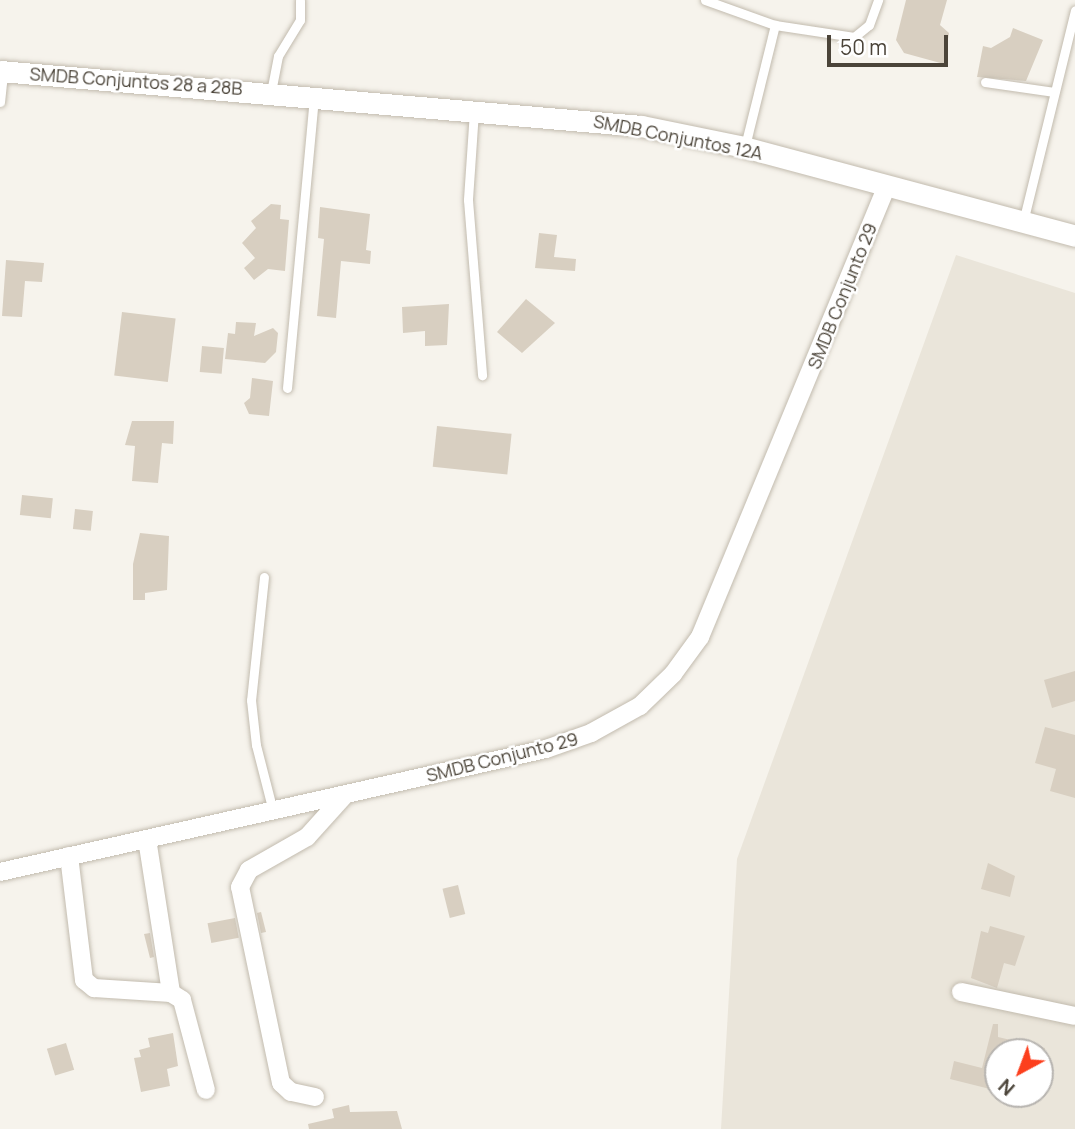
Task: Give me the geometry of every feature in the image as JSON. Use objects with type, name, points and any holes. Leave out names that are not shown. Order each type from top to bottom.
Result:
[{"type":"street","name":"SMDB Conjuntos 28 a 28B","points":[[2,71],[271,92]]},
{"type":"street","name":"SMDB Conjuntos 12A","points":[[271,92],[641,126],[744,147],[886,188],[1075,236]]},
{"type":"street","name":"SMDB Conjunto 29","points":[[0,872],[546,749],[591,733],[640,706],[673,674],[700,637],[727,580],[886,188]]},
{"type":"street","points":[[316,1097],[291,1092],[282,1083],[240,887],[249,870],[307,837],[345,795]]},
{"type":"street","points":[[147,839],[171,993]]},
{"type":"street","points":[[69,856],[84,980],[104,990],[171,993],[182,1000],[188,1014],[206,1090]]},
{"type":"street","points":[[961,992],[1075,1016]]},
{"type":"lane","points":[[271,92],[278,56],[300,20],[300,0]]},
{"type":"lane","points":[[705,0],[775,25],[854,37],[869,25],[878,0]]},
{"type":"lane","points":[[1023,222],[1075,10]]},
{"type":"lane","points":[[744,147],[775,25]]},
{"type":"lane","points":[[0,102],[2,71]]},
{"type":"lane","points":[[985,82],[1054,92]]},
{"type":"lane","points":[[287,388],[314,95]]},
{"type":"lane","points":[[474,109],[468,200],[482,375]]},
{"type":"lane","points":[[264,577],[251,700],[256,745],[273,811]]},
{"type":"shaded area","points":[[956,255],[1075,293],[1075,1129],[721,1129],[737,859]]},
{"type":"building","points":[[906,0],[947,0],[940,25],[949,33],[944,64],[904,53],[896,40]]},
{"type":"building","points":[[1013,28],[1043,40],[1026,81],[977,77],[983,46],[991,48],[1010,37]]},
{"type":"building","points":[[271,204],[281,205],[280,219],[289,220],[285,271],[268,269],[254,280],[244,268],[255,258],[242,243],[256,228],[251,221]]},
{"type":"building","points":[[320,207],[370,214],[366,250],[371,251],[370,264],[341,261],[336,318],[317,316],[324,239],[318,238]]},
{"type":"building","points":[[539,233],[557,235],[554,257],[576,259],[575,271],[535,268]]},
{"type":"building","points":[[6,260],[44,263],[42,282],[25,281],[22,317],[2,316]]},
{"type":"building","points":[[526,299],[555,323],[522,353],[497,332]]},
{"type":"building","points":[[449,304],[447,345],[425,346],[425,331],[403,333],[402,307]]},
{"type":"building","points":[[122,312],[176,319],[168,382],[114,376]]},
{"type":"building","points":[[236,322],[256,323],[254,336],[273,328],[278,333],[276,352],[265,363],[225,359],[228,333],[235,334]]},
{"type":"building","points":[[202,346],[224,348],[222,374],[200,372]]},
{"type":"building","points":[[252,378],[273,381],[269,416],[249,414],[244,403],[250,398]]},
{"type":"building","points":[[132,421],[174,421],[173,444],[162,443],[158,483],[132,481],[135,446],[125,445]]},
{"type":"building","points":[[437,426],[512,434],[507,475],[433,467]]},
{"type":"building","points":[[22,495],[53,498],[51,518],[20,515]]},
{"type":"building","points":[[75,509],[93,511],[91,531],[73,529]]},
{"type":"building","points":[[140,533],[169,536],[167,590],[145,593],[145,600],[133,600],[133,564]]},
{"type":"building","points":[[1075,671],[1075,701],[1052,708],[1044,680]]},
{"type":"building","points":[[1045,727],[1075,735],[1075,798],[1050,791],[1056,769],[1035,763]]},
{"type":"building","points":[[988,863],[1015,876],[1010,897],[981,889]]},
{"type":"building","points":[[458,885],[465,914],[450,918],[442,889]]},
{"type":"building","points":[[261,912],[266,932],[261,933],[257,913]]},
{"type":"building","points":[[235,918],[239,938],[211,943],[208,923]]},
{"type":"building","points":[[990,926],[1025,936],[1015,966],[1004,963],[997,988],[971,978],[981,931],[988,933]]},
{"type":"building","points":[[150,933],[154,957],[150,958],[144,934]]},
{"type":"building","points":[[993,1024],[998,1024],[998,1037],[1002,1038],[990,1038]]},
{"type":"building","points":[[173,1033],[178,1066],[167,1069],[170,1086],[141,1092],[134,1058],[141,1057],[139,1050],[150,1047],[148,1038]]},
{"type":"building","points":[[66,1043],[74,1070],[55,1076],[47,1049]]},
{"type":"building","points":[[984,1060],[984,1088],[950,1079],[954,1061],[982,1068]]},
{"type":"building","points":[[349,1105],[350,1112],[397,1111],[402,1129],[309,1129],[308,1124],[334,1118],[332,1109]]}]
